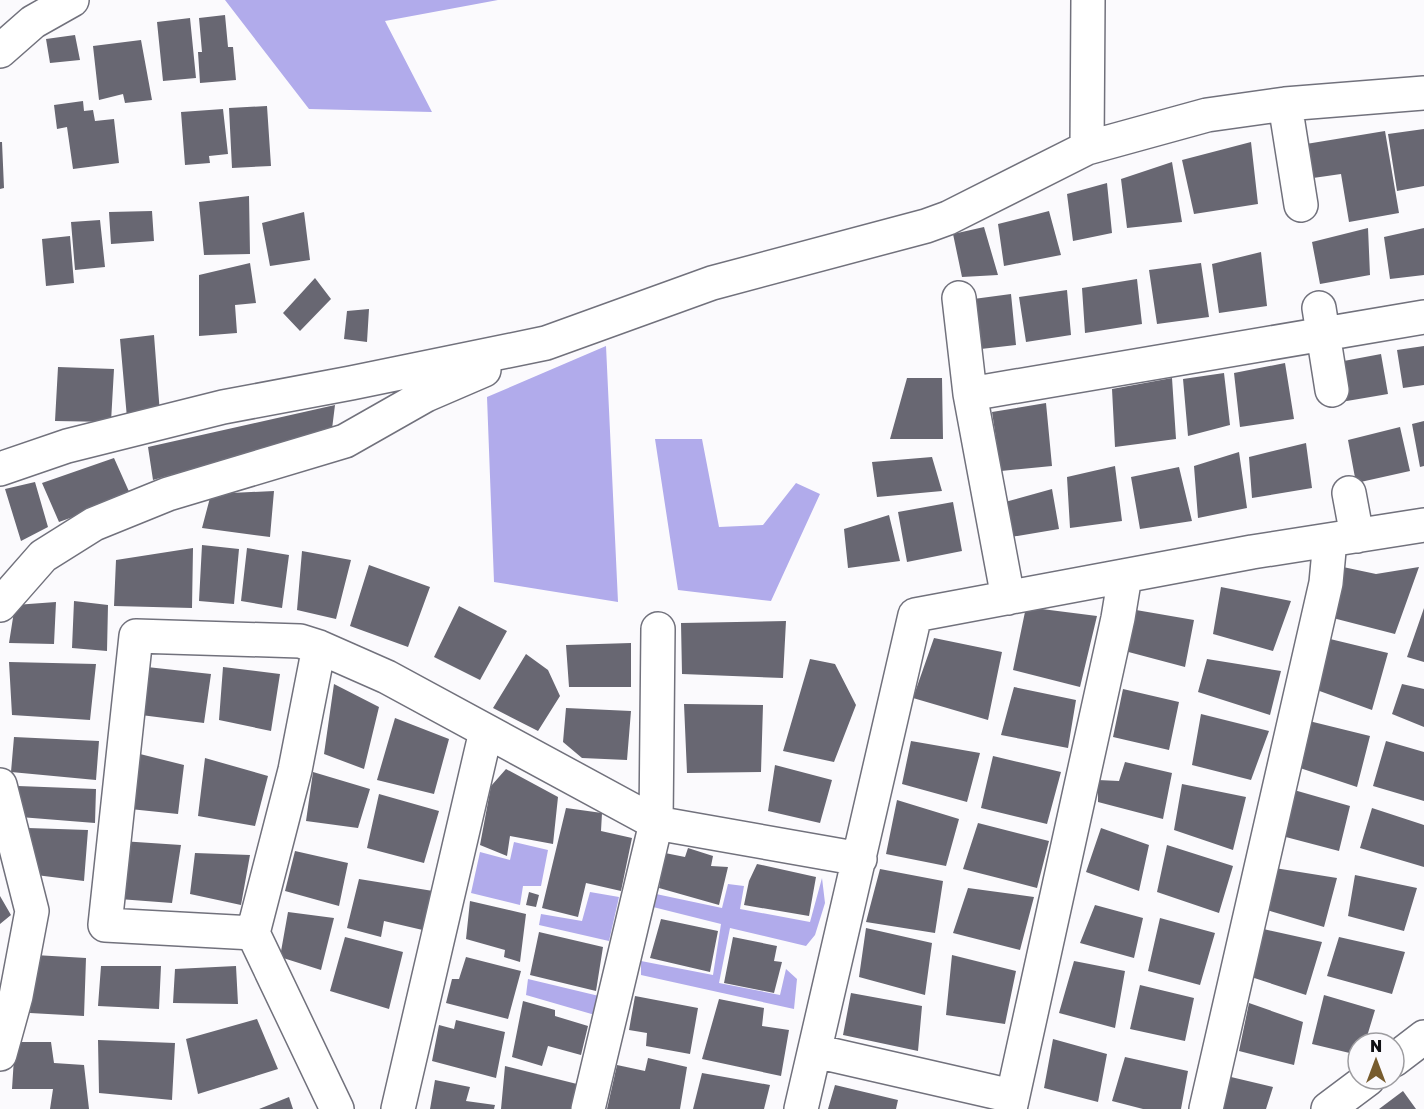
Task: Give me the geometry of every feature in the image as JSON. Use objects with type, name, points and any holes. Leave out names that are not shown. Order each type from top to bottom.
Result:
[{"type":"street","points":[[0,51],[33,22],[72,0]]},
{"type":"street","points":[[1087,148],[1088,0]]},
{"type":"street","points":[[0,605],[43,556],[94,524],[168,494],[345,441],[426,395],[546,343],[712,283],[926,226],[948,218],[1087,148],[1207,115],[1285,104],[1424,93]]},
{"type":"street","points":[[1285,104],[1301,205]]},
{"type":"street","points":[[958,298],[970,394],[1008,598]]},
{"type":"street","points":[[970,394],[1321,321],[1424,317]]},
{"type":"street","points":[[1321,321],[1332,390]]},
{"type":"street","points":[[0,469],[67,446],[223,406],[351,383],[546,343]]},
{"type":"street","points":[[1206,1109],[1326,583],[1343,538],[1349,493]]},
{"type":"street","points":[[801,1109],[915,615],[1125,576],[1424,525]]},
{"type":"street","points":[[815,1051],[1011,1102],[1118,618],[1125,576]]},
{"type":"street","points":[[588,1109],[656,824],[658,629]]},
{"type":"street","points":[[253,933],[105,925],[136,636],[300,641],[387,677],[656,824],[860,860]]},
{"type":"street","points":[[319,647],[295,770],[253,933],[337,1109]]},
{"type":"street","points":[[398,1109],[486,731]]},
{"type":"street","points":[[0,785],[32,911],[8,988],[0,1053]]},
{"type":"street","points":[[1406,1051],[1424,1037]]},
{"type":"street","points":[[1328,1109],[1352,1091]]},
{"type":"shaded area","points":[[225,0],[498,0],[385,21],[432,112],[309,109]]},
{"type":"shaded area","points":[[606,346],[618,602],[494,582],[487,397]]},
{"type":"shaded area","points":[[655,439],[702,439],[719,527],[763,525],[796,483],[820,494],[771,601],[678,590]]},
{"type":"shaded area","points":[[514,842],[548,850],[541,886],[523,886],[520,905],[471,893],[480,852],[510,860]]},
{"type":"shaded area","points":[[822,878],[825,903],[815,935],[806,946],[730,928],[719,983],[780,995],[786,969],[797,979],[794,1009],[641,975],[641,961],[713,975],[721,924],[653,907],[656,894],[722,908],[728,884],[744,886],[740,909],[810,922]]},
{"type":"shaded area","points":[[590,892],[619,897],[609,941],[539,925],[541,914],[582,921]]},
{"type":"shaded area","points":[[528,979],[599,996],[595,1015],[526,995]]},
{"type":"building","points":[[225,15],[228,47],[233,47],[236,80],[200,83],[198,52],[202,52],[199,18]]},
{"type":"building","points":[[190,18],[196,78],[163,81],[157,22]]},
{"type":"building","points":[[75,35],[80,60],[50,63],[46,39]]},
{"type":"building","points":[[141,40],[152,100],[125,103],[123,94],[99,100],[93,46]]},
{"type":"building","points":[[83,101],[84,111],[93,110],[95,121],[114,119],[119,163],[73,169],[67,127],[57,129],[54,105]]},
{"type":"building","points":[[267,106],[271,166],[232,168],[229,108]]},
{"type":"building","points":[[223,109],[228,154],[209,156],[210,163],[185,165],[181,112]]},
{"type":"building","points":[[1424,129],[1424,186],[1397,191],[1388,134]]},
{"type":"building","points":[[1385,131],[1399,213],[1349,222],[1341,174],[1306,179],[1300,145]]},
{"type":"building","points":[[0,142],[2,142],[4,188],[0,189]]},
{"type":"building","points":[[1251,142],[1258,204],[1194,214],[1182,160]]},
{"type":"building","points":[[1172,162],[1182,222],[1127,228],[1121,179]]},
{"type":"building","points":[[1107,183],[1112,233],[1073,241],[1067,194]]},
{"type":"building","points":[[249,196],[250,254],[204,255],[199,202]]},
{"type":"building","points":[[152,211],[154,241],[111,244],[109,212]]},
{"type":"building","points":[[1049,211],[1061,255],[1004,266],[998,224]]},
{"type":"building","points":[[304,212],[310,260],[270,266],[262,223]]},
{"type":"building","points":[[100,220],[105,267],[75,270],[71,222]]},
{"type":"building","points":[[984,227],[998,275],[962,277],[953,234]]},
{"type":"building","points":[[1368,228],[1370,275],[1320,284],[1312,242]]},
{"type":"building","points":[[1424,228],[1424,275],[1390,279],[1384,237]]},
{"type":"building","points":[[70,236],[74,283],[46,286],[42,239]]},
{"type":"building","points":[[1261,252],[1267,306],[1219,313],[1212,264]]},
{"type":"building","points":[[250,263],[256,303],[235,305],[237,333],[199,336],[199,275]]},
{"type":"building","points":[[1201,263],[1209,317],[1157,324],[1149,270]]},
{"type":"building","points":[[315,278],[331,299],[300,331],[283,313]]},
{"type":"building","points":[[1137,279],[1142,324],[1085,333],[1082,288]]},
{"type":"building","points":[[1067,290],[1071,335],[1026,342],[1019,297]]},
{"type":"building","points":[[1011,294],[1016,345],[972,350],[966,300]]},
{"type":"building","points":[[369,309],[367,342],[344,339],[347,311]]},
{"type":"building","points":[[154,335],[160,414],[127,418],[120,339]]},
{"type":"building","points":[[1424,346],[1424,385],[1403,388],[1397,350]]},
{"type":"building","points":[[1381,354],[1388,394],[1341,402],[1333,363]]},
{"type":"building","points":[[1285,363],[1294,419],[1240,427],[1234,373]]},
{"type":"building","points":[[58,367],[114,369],[111,422],[55,421]]},
{"type":"building","points":[[1224,373],[1230,425],[1188,436],[1183,379]]},
{"type":"building","points":[[907,378],[942,378],[943,439],[890,439]]},
{"type":"building","points":[[1172,378],[1176,439],[1115,447],[1112,389]]},
{"type":"building","points":[[1046,403],[1052,466],[1001,471],[992,412]]},
{"type":"building","points":[[335,405],[332,429],[153,480],[148,447]]},
{"type":"building","points":[[1424,421],[1424,466],[1420,467],[1412,424]]},
{"type":"building","points":[[1400,427],[1410,471],[1356,483],[1348,440]]},
{"type":"building","points":[[1306,443],[1312,488],[1252,498],[1249,457]]},
{"type":"building","points":[[1239,452],[1247,508],[1198,518],[1194,466]]},
{"type":"building","points":[[932,457],[942,491],[877,497],[872,462]]},
{"type":"building","points":[[114,458],[131,496],[59,522],[42,483]]},
{"type":"building","points":[[1115,466],[1122,521],[1070,528],[1067,477]]},
{"type":"building","points":[[1179,467],[1192,521],[1140,529],[1131,477]]},
{"type":"building","points":[[35,482],[48,527],[21,541],[5,489]]},
{"type":"building","points":[[1052,489],[1059,529],[1011,537],[1005,502]]},
{"type":"building","points":[[274,491],[270,537],[202,528],[211,494]]},
{"type":"building","points":[[953,502],[962,551],[907,562],[898,512]]},
{"type":"building","points":[[889,515],[900,561],[848,568],[844,529]]},
{"type":"building","points":[[202,545],[239,549],[234,604],[199,601]]},
{"type":"building","points":[[193,548],[192,608],[114,606],[116,560]]},
{"type":"building","points":[[247,548],[289,555],[282,608],[241,601]]},
{"type":"building","points":[[302,551],[351,560],[336,619],[297,610]]},
{"type":"building","points":[[369,565],[430,587],[408,647],[350,626]]},
{"type":"building","points":[[1343,567],[1376,574],[1419,567],[1395,634],[1329,617]]},
{"type":"building","points":[[1221,587],[1291,601],[1273,651],[1213,634]]},
{"type":"building","points":[[74,601],[108,605],[107,651],[72,648]]},
{"type":"building","points":[[56,602],[54,644],[9,643],[15,605]]},
{"type":"building","points":[[459,606],[507,631],[480,680],[434,657]]},
{"type":"building","points":[[1026,607],[1097,616],[1080,687],[1013,670]]},
{"type":"building","points":[[1424,608],[1424,662],[1407,657]]},
{"type":"building","points":[[1136,610],[1194,620],[1185,667],[1121,650]]},
{"type":"building","points":[[786,621],[783,678],[682,674],[681,623]]},
{"type":"building","points":[[934,638],[1002,652],[988,720],[913,698]]},
{"type":"building","points":[[1326,638],[1388,653],[1372,710],[1314,689]]},
{"type":"building","points":[[631,643],[631,687],[569,687],[566,645]]},
{"type":"building","points":[[526,654],[548,670],[560,696],[538,731],[493,708]]},
{"type":"building","points":[[810,659],[835,664],[856,705],[834,762],[783,751]]},
{"type":"building","points":[[1207,659],[1281,671],[1270,715],[1198,692]]},
{"type":"building","points":[[9,662],[96,664],[90,720],[12,715]]},
{"type":"building","points":[[147,667],[211,674],[204,723],[141,715]]},
{"type":"building","points":[[223,667],[280,674],[271,731],[219,720]]},
{"type":"building","points":[[334,684],[379,707],[364,769],[324,754]]},
{"type":"building","points":[[1402,684],[1424,689],[1424,727],[1392,714]]},
{"type":"building","points":[[1014,687],[1076,700],[1068,748],[1001,735]]},
{"type":"building","points":[[1123,689],[1179,702],[1169,750],[1113,737]]},
{"type":"building","points":[[684,704],[763,705],[761,772],[687,773]]},
{"type":"building","points":[[566,708],[631,711],[627,760],[582,758],[563,742]]},
{"type":"building","points":[[1201,714],[1269,731],[1251,780],[1192,765]]},
{"type":"building","points":[[395,718],[449,739],[434,794],[377,780]]},
{"type":"building","points":[[1305,720],[1370,736],[1357,787],[1294,766]]},
{"type":"building","points":[[14,737],[99,741],[96,780],[11,772]]},
{"type":"building","points":[[911,741],[980,753],[967,802],[902,784]]},
{"type":"building","points":[[1386,741],[1424,752],[1424,801],[1373,786]]},
{"type":"building","points":[[140,754],[184,765],[178,814],[130,809]]},
{"type":"building","points":[[993,756],[1061,772],[1047,824],[981,808]]},
{"type":"building","points":[[205,758],[268,776],[255,826],[198,816]]},
{"type":"building","points":[[1125,762],[1172,773],[1163,819],[1098,802],[1098,780],[1119,781]]},
{"type":"building","points":[[775,765],[832,780],[820,823],[768,811]]},
{"type":"building","points":[[506,769],[558,797],[553,844],[510,836],[507,856],[480,845],[491,786]]},
{"type":"building","points":[[313,772],[370,789],[358,828],[306,821]]},
{"type":"building","points":[[1182,784],[1246,797],[1233,850],[1174,830]]},
{"type":"building","points":[[18,786],[96,789],[95,823],[20,817]]},
{"type":"building","points":[[1294,790],[1350,806],[1339,851],[1282,836]]},
{"type":"building","points":[[379,794],[439,811],[424,863],[367,848]]},
{"type":"building","points":[[897,800],[959,819],[946,866],[886,854]]},
{"type":"building","points":[[566,808],[602,813],[601,831],[632,838],[621,891],[586,883],[578,917],[542,908]]},
{"type":"building","points":[[1372,808],[1424,825],[1424,867],[1360,848]]},
{"type":"building","points":[[978,823],[1049,841],[1037,888],[963,869]]},
{"type":"building","points":[[28,828],[88,830],[84,881],[36,875]]},
{"type":"building","points":[[1101,828],[1149,845],[1139,891],[1086,872]]},
{"type":"building","points":[[121,841],[181,845],[172,903],[119,899]]},
{"type":"building","points":[[1167,845],[1233,866],[1219,913],[1157,892]]},
{"type":"building","points":[[688,848],[713,856],[711,866],[728,867],[719,905],[659,888],[665,853],[685,857]]},
{"type":"building","points":[[295,851],[348,863],[339,906],[285,891]]},
{"type":"building","points":[[195,853],[250,855],[241,905],[190,894]]},
{"type":"building","points":[[757,864],[816,877],[809,916],[744,905],[749,881]]},
{"type":"building","points":[[1269,867],[1337,878],[1324,927],[1260,908]]},
{"type":"building","points":[[880,869],[943,881],[935,933],[866,922]]},
{"type":"building","points":[[1355,875],[1417,888],[1404,931],[1348,916]]},
{"type":"building","points":[[359,879],[433,891],[427,931],[384,921],[381,937],[347,928]]},
{"type":"building","points":[[968,888],[1034,897],[1020,950],[953,933]]},
{"type":"building","points":[[529,892],[539,895],[536,907],[526,905]]},
{"type":"building","points":[[0,896],[11,915],[0,924]]},
{"type":"building","points":[[470,901],[526,914],[520,962],[504,957],[505,950],[466,939]]},
{"type":"building","points":[[1095,905],[1143,918],[1134,958],[1080,943]]},
{"type":"building","points":[[288,912],[334,918],[321,970],[280,957]]},
{"type":"building","points":[[1160,918],[1215,933],[1200,985],[1148,971]]},
{"type":"building","points":[[661,919],[718,931],[710,972],[650,958]]},
{"type":"building","points":[[866,928],[932,943],[925,995],[859,977]]},
{"type":"building","points":[[1259,928],[1322,942],[1306,995],[1248,976]]},
{"type":"building","points":[[539,932],[603,947],[596,991],[530,975]]},
{"type":"building","points":[[345,937],[403,952],[389,1009],[330,991]]},
{"type":"building","points":[[733,937],[777,946],[774,961],[782,962],[774,993],[724,983]]},
{"type":"building","points":[[1339,937],[1405,952],[1392,994],[1327,976]]},
{"type":"building","points":[[35,955],[86,958],[84,1016],[30,1013]]},
{"type":"building","points":[[952,955],[1016,971],[1005,1024],[946,1015]]},
{"type":"building","points":[[466,957],[521,971],[508,1019],[446,1003],[452,979],[459,979]]},
{"type":"building","points":[[1074,961],[1125,971],[1115,1028],[1059,1013]]},
{"type":"building","points":[[101,966],[161,966],[159,1009],[98,1006]]},
{"type":"building","points":[[236,966],[238,1004],[173,1003],[175,969]]},
{"type":"building","points":[[1140,985],[1194,998],[1185,1041],[1130,1029]]},
{"type":"building","points":[[851,993],[922,1006],[918,1051],[843,1035]]},
{"type":"building","points":[[1324,995],[1375,1010],[1369,1031],[1346,1031],[1346,1052],[1312,1044]]},
{"type":"building","points":[[635,996],[698,1008],[690,1054],[646,1046],[647,1033],[629,1030]]},
{"type":"building","points":[[719,999],[764,1008],[762,1026],[789,1030],[781,1076],[702,1059]]},
{"type":"building","points":[[523,1001],[555,1010],[555,1016],[588,1026],[581,1055],[548,1046],[542,1066],[512,1057]]},
{"type":"building","points":[[1249,1003],[1303,1022],[1294,1065],[1239,1051]]},
{"type":"building","points":[[257,1019],[278,1069],[198,1094],[186,1039]]},
{"type":"building","points":[[456,1020],[505,1032],[496,1078],[432,1061],[439,1025],[454,1029]]},
{"type":"building","points":[[1053,1039],[1107,1054],[1098,1102],[1044,1088]]},
{"type":"building","points":[[98,1040],[175,1043],[172,1100],[99,1093]]},
{"type":"building","points":[[15,1042],[51,1042],[54,1063],[84,1065],[89,1109],[50,1109],[53,1089],[12,1089]]},
{"type":"building","points":[[1125,1057],[1188,1071],[1181,1109],[1143,1109],[1112,1101]]},
{"type":"building","points":[[648,1058],[687,1067],[680,1109],[607,1109],[617,1065],[645,1071]]},
{"type":"building","points":[[505,1066],[577,1084],[572,1109],[501,1109]]},
{"type":"building","points":[[702,1073],[770,1085],[764,1109],[693,1109]]},
{"type":"building","points":[[1231,1077],[1273,1087],[1266,1109],[1223,1109]]},
{"type":"building","points":[[435,1080],[470,1087],[466,1101],[495,1105],[494,1109],[430,1109]]},
{"type":"building","points":[[835,1085],[898,1100],[896,1109],[828,1109]]},
{"type":"building","points":[[1403,1091],[1416,1109],[1379,1109]]},
{"type":"building","points":[[289,1097],[293,1109],[259,1109]]}]
